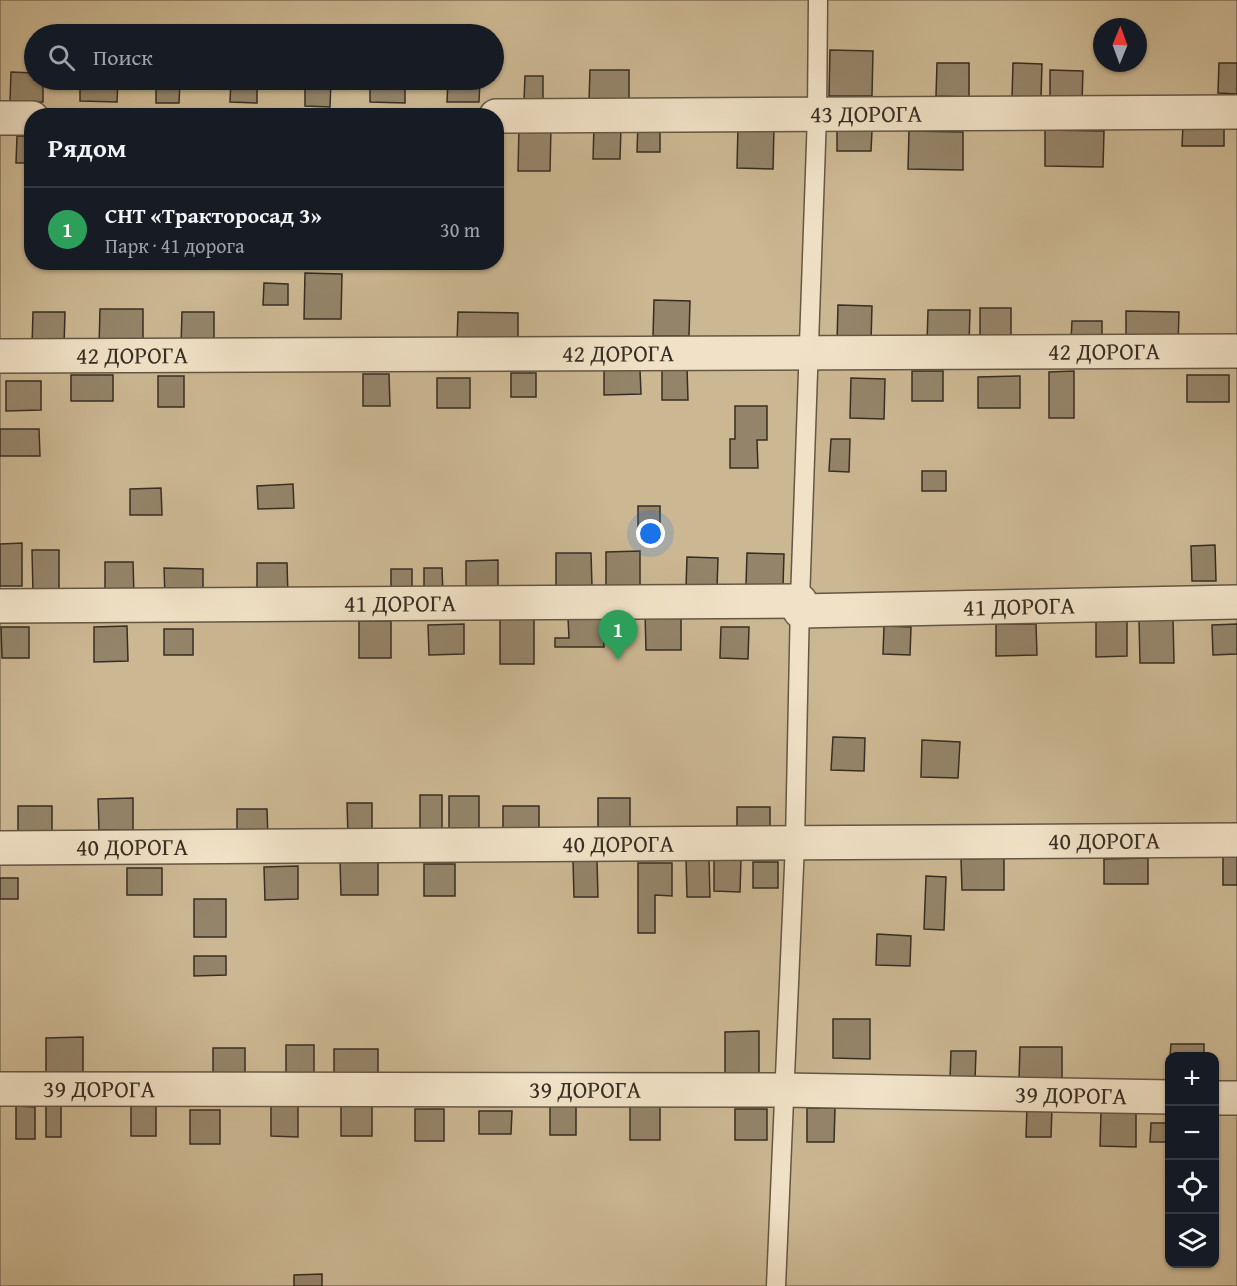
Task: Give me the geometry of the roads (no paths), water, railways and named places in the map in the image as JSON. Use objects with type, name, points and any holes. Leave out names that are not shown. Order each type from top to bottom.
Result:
[{"type":"street","name":"43 ДОРОГА","points":[[504,116],[1237,112]]},
{"type":"street","points":[[0,118],[24,118]]},
{"type":"street","name":"42 ДОРОГА","points":[[0,356],[1237,351]]},
{"type":"street","name":"41 ДОРОГА","points":[[0,606],[800,606],[1237,602]]},
{"type":"street","name":"40 ДОРОГА","points":[[0,848],[1237,840]]},
{"type":"street","name":"39 ДОРОГА","points":[[0,1089],[784,1090],[1165,1097]]},
{"type":"street","points":[[1219,1098],[1237,1098]]},
{"type":"lane","points":[[776,1286],[795,843],[807,353],[817,115],[818,0]]},
{"type":"place","name":"СНТ «Тракторосад 3»","points":[[618,660]]}]
